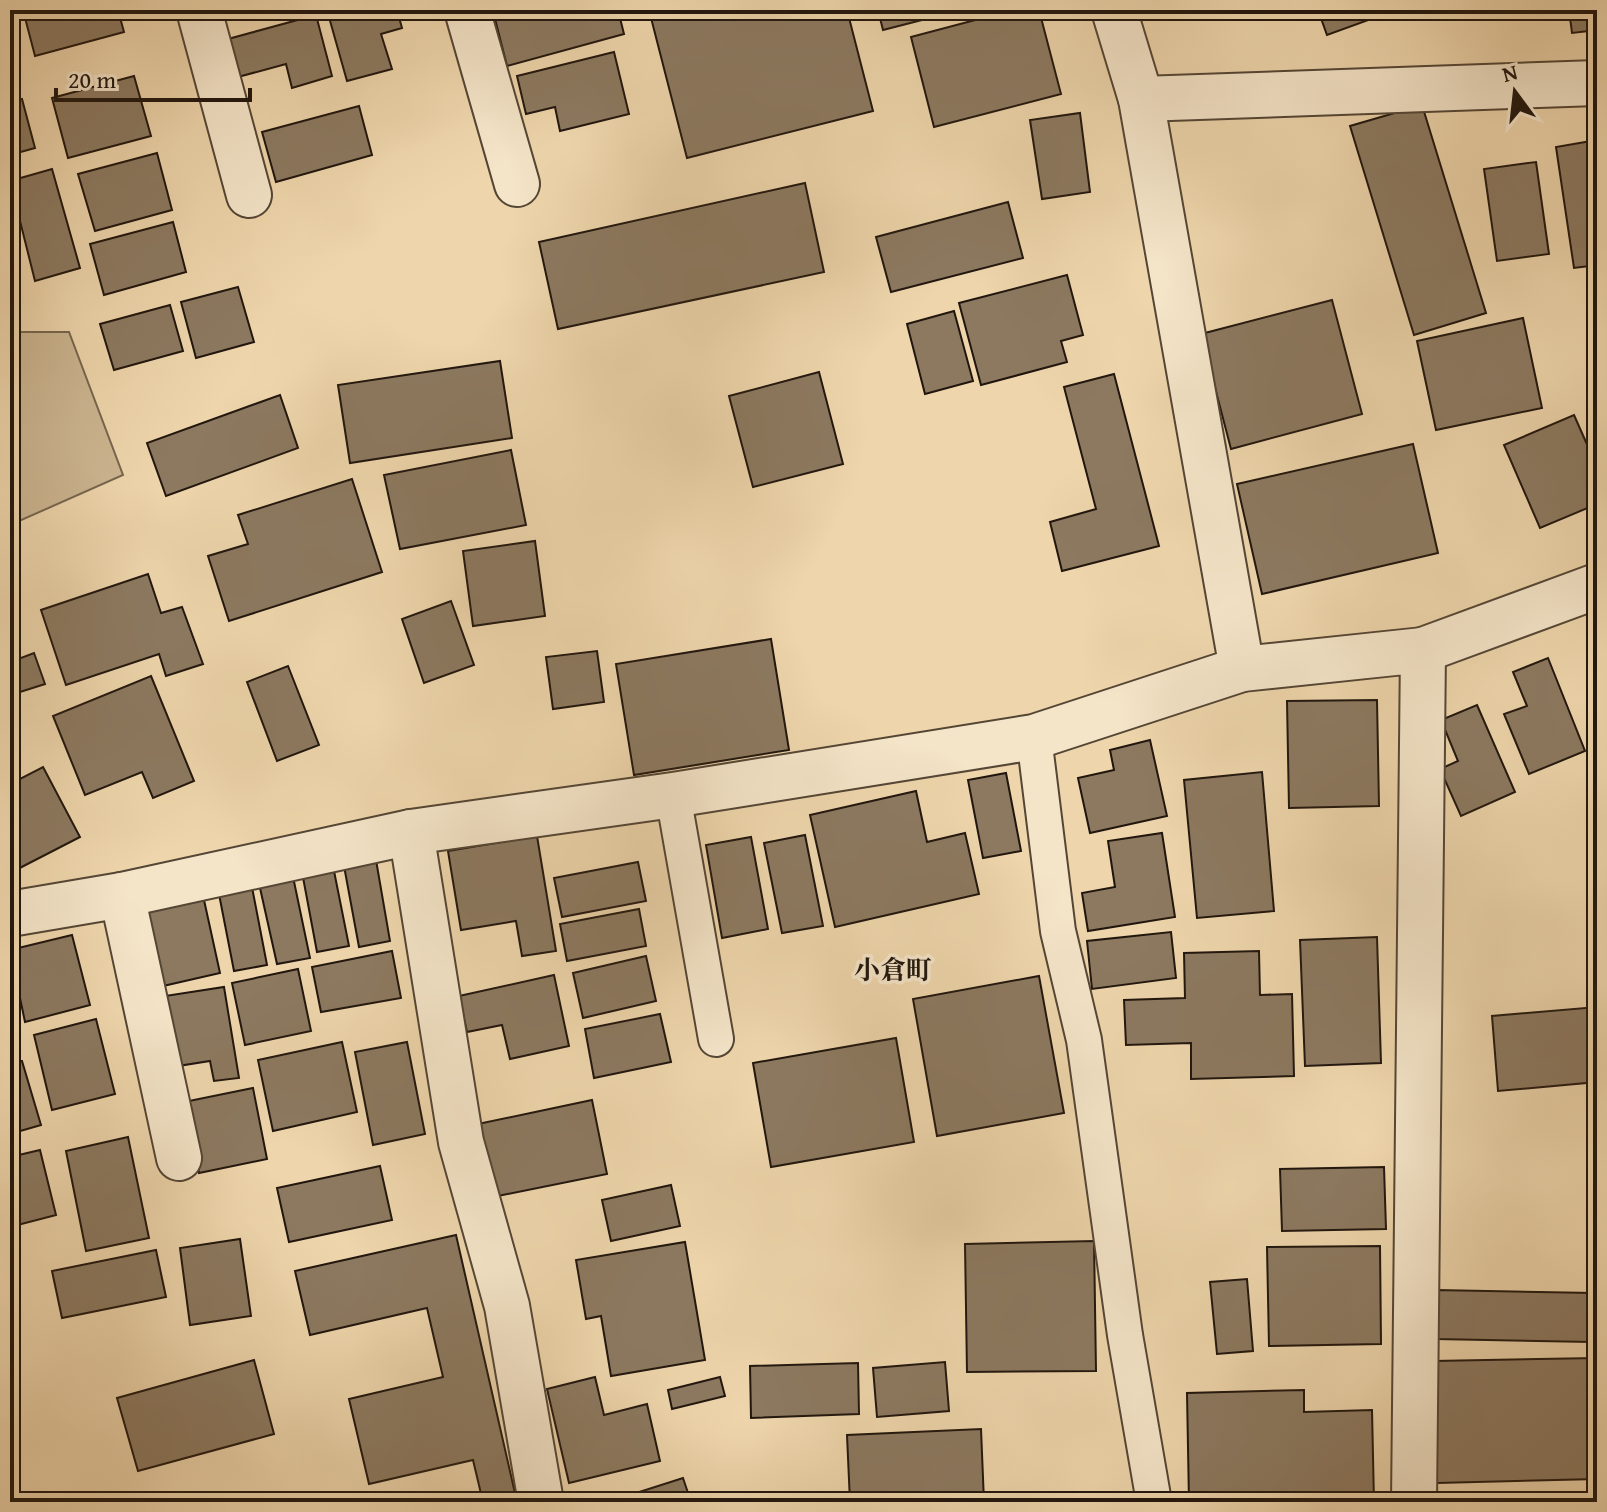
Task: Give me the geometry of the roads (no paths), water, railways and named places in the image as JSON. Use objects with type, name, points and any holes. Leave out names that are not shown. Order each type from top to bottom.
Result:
[{"type":"street","points":[[199,10],[249,195]]},
{"type":"street","points":[[467,10],[517,184]]},
{"type":"street","points":[[1114,10],[1141,99],[1242,669]]},
{"type":"street","points":[[1141,99],[1597,83]]},
{"type":"street","points":[[10,914],[122,895],[411,832],[673,795],[1034,737],[1242,669],[1423,650],[1597,586]]},
{"type":"street","points":[[1414,1502],[1411,1480],[1423,650]]},
{"type":"street","points":[[411,832],[461,1142],[507,1306],[541,1502]]},
{"type":"street","points":[[122,895],[179,1158]]},
{"type":"lane","points":[[1034,737],[1058,931],[1084,1040],[1125,1335],[1154,1502]]},
{"type":"lane","points":[[673,795],[716,1039]]},
{"type":"district","name":"小倉町","points":[[893,970]]}]
